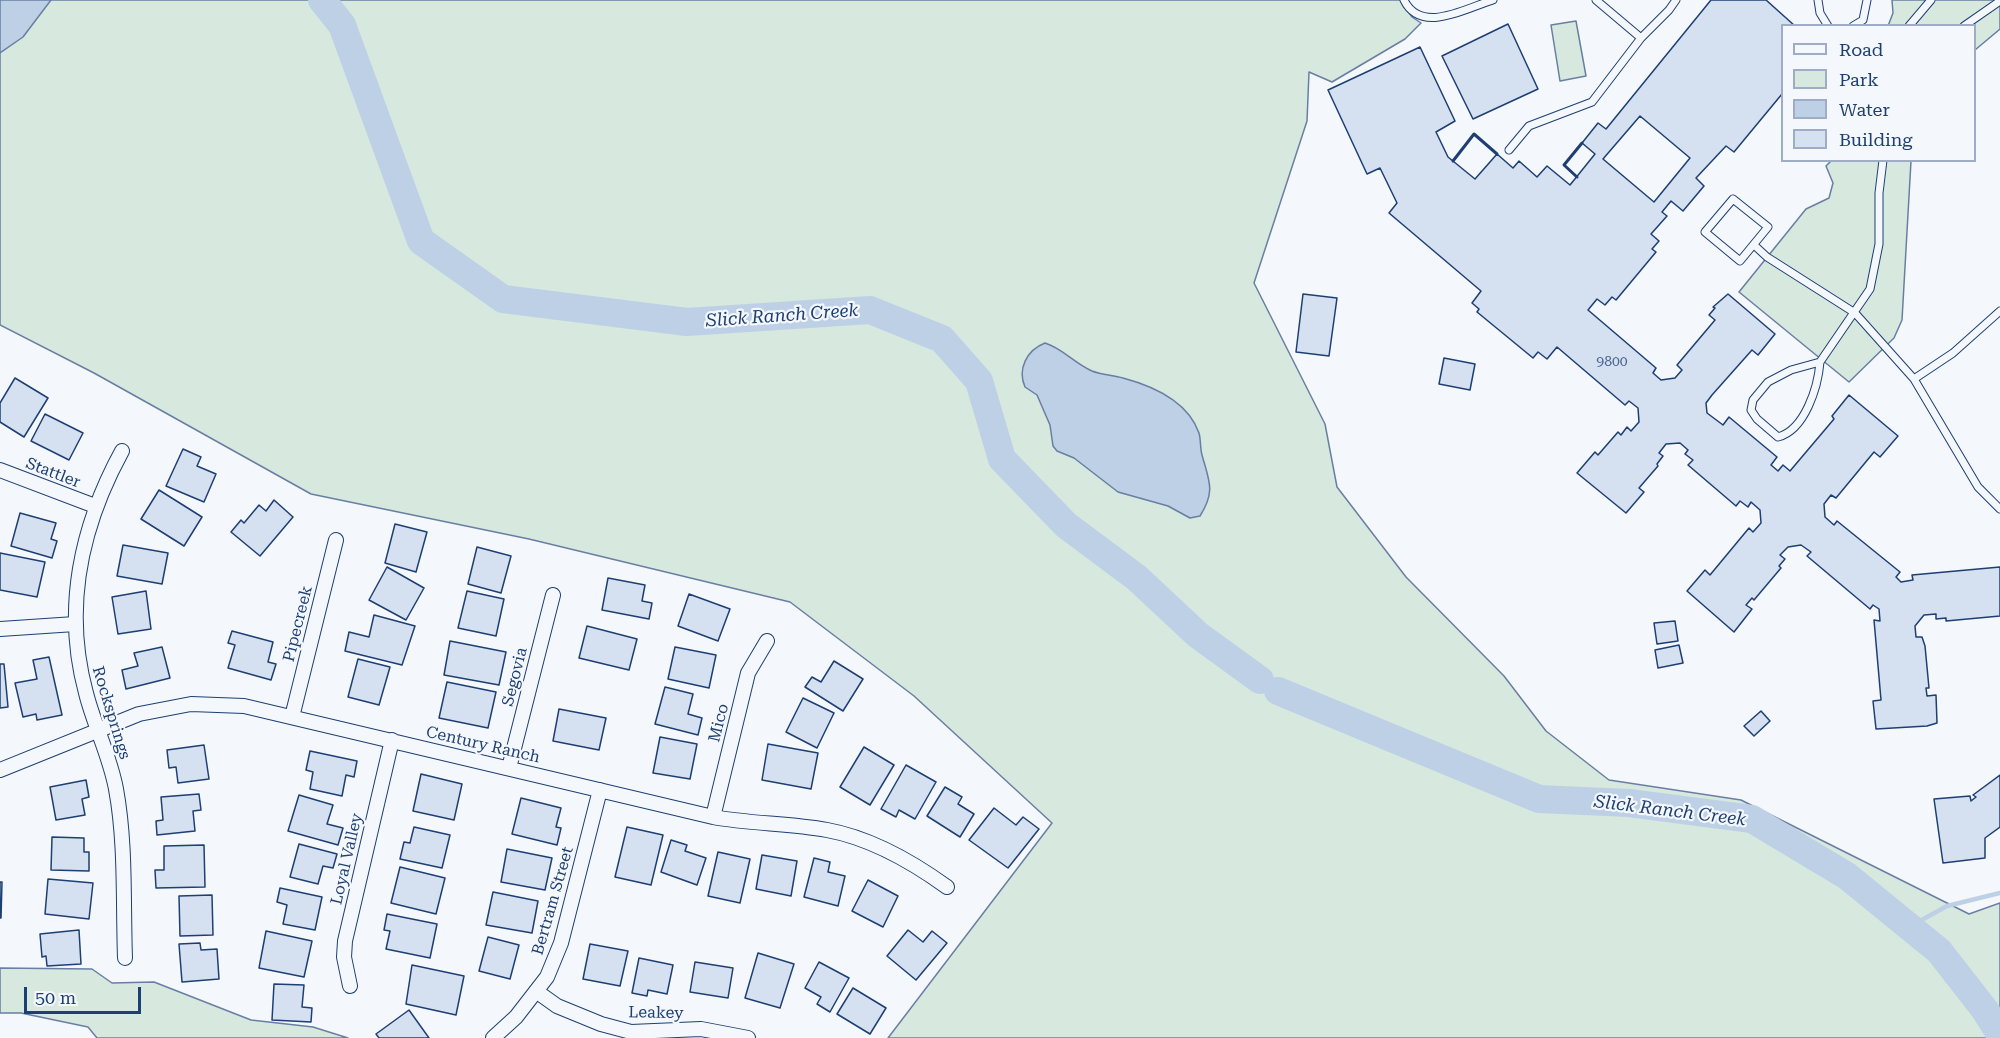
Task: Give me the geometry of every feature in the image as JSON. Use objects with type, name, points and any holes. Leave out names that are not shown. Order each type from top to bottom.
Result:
[{"type":"street","name":"Rocksprings","points":[[122,451],[95,506],[78,571],[75,624],[79,669],[109,761],[120,812],[124,958]]},
{"type":"street","name":"Stattler","points":[[0,470],[95,506]]},
{"type":"street","name":"Pipecreek","points":[[292,717],[336,540]]},
{"type":"street","name":"Segovia","points":[[509,768],[553,595]]},
{"type":"street","points":[[0,629],[75,624]]},
{"type":"street","name":"Mico","points":[[713,817],[748,673],[767,641]]},
{"type":"street","name":"Century Ranch","points":[[3,768],[140,714],[191,704],[244,706],[713,817],[749,824],[829,830],[871,843],[900,857],[947,886]]},
{"type":"street","name":"Loyal Valley","points":[[350,986],[344,957],[345,941],[392,740]]},
{"type":"street","name":"Bertram Street","points":[[493,1038],[516,1017],[547,977],[561,943],[600,790]]},
{"type":"street","name":"Leakey","points":[[536,991],[557,1006],[601,1024],[631,1032],[701,1029],[748,1038]]},
{"type":"lane","points":[[1404,0],[1416,14],[1430,19],[1493,0]]},
{"type":"lane","points":[[1596,0],[1641,38]]},
{"type":"lane","points":[[1509,150],[1529,126],[1592,102],[1641,38],[1676,0]]},
{"type":"lane","points":[[1819,0],[1820,13],[1827,24]]},
{"type":"lane","points":[[1856,24],[1863,20],[1867,0]]},
{"type":"lane","points":[[1911,24],[1930,0]]},
{"type":"lane","points":[[1967,24],[2000,1]]},
{"type":"lane","points":[[1820,362],[1791,370],[1768,382],[1753,400],[1751,410],[1757,420],[1778,437],[1788,435],[1801,423],[1807,411],[1820,362],[1870,289],[1876,270],[1883,162]]},
{"type":"lane","points":[[1733,199],[1768,227],[1754,245],[1740,261],[1705,231],[1733,199]]},
{"type":"lane","points":[[1754,245],[1767,257],[1855,313],[1914,380],[1978,487],[2000,509]]},
{"type":"lane","points":[[1914,380],[1953,353],[2000,311]]},
{"type":"green space","points":[[0,0],[1401,0],[1412,17],[1421,23],[1405,39],[1332,82],[1309,72],[1307,121],[1254,283],[1325,424],[1337,487],[1406,577],[1504,676],[1546,731],[1609,780],[1741,800],[1969,914],[2000,903],[2000,1038],[888,1038],[1052,823],[914,696],[790,602],[529,539],[311,494],[94,373],[0,325]]},
{"type":"green space","points":[[1892,0],[2000,0],[2000,29],[1976,49],[1976,24],[1889,24],[1893,13]]},
{"type":"green space","points":[[1576,21],[1586,76],[1560,81],[1551,25]]},
{"type":"green space","points":[[1830,162],[1911,162],[1902,320],[1894,338],[1849,382],[1739,292],[1806,209],[1829,198],[1833,183],[1826,166]]},
{"type":"green space","points":[[0,968],[92,969],[112,983],[154,982],[251,1020],[313,1027],[348,1038],[97,1038],[88,1027],[21,1013],[0,1013]]},
{"type":"water","points":[[0,0],[51,0],[23,37],[0,53]]},
{"type":"water","points":[[1045,343],[1057,348],[1092,371],[1134,381],[1157,391],[1187,412],[1199,433],[1201,452],[1210,486],[1208,500],[1200,516],[1190,518],[1168,506],[1118,492],[1074,458],[1057,451],[1053,446],[1050,425],[1037,395],[1025,387],[1022,374],[1029,355]]},
{"type":"building","points":[[1711,0],[1766,0],[1793,24],[1781,24],[1781,95],[1734,152],[1726,146],[1696,178],[1704,186],[1683,211],[1671,201],[1662,212],[1667,216],[1651,234],[1659,241],[1652,249],[1656,252],[1616,300],[1612,297],[1605,305],[1597,299],[1588,310],[1656,368],[1653,373],[1661,380],[1675,378],[1682,370],[1677,365],[1715,320],[1709,315],[1715,308],[1713,307],[1728,294],[1775,334],[1758,355],[1752,350],[1712,395],[1706,403],[1707,413],[1723,425],[1729,417],[1777,457],[1771,465],[1778,471],[1783,465],[1790,471],[1834,419],[1832,416],[1849,395],[1898,436],[1880,457],[1874,452],[1836,498],[1831,495],[1824,504],[1825,517],[1834,525],[1837,521],[1900,572],[1896,577],[1901,582],[1913,580],[1912,575],[2000,567],[2000,616],[1946,621],[1946,618],[1936,619],[1936,614],[1924,615],[1915,626],[1916,637],[1922,637],[1925,646],[1929,688],[1926,688],[1927,696],[1936,695],[1937,723],[1927,726],[1876,729],[1873,701],[1881,700],[1874,620],[1880,621],[1879,609],[1873,605],[1870,609],[1807,556],[1811,552],[1801,545],[1788,547],[1780,555],[1785,559],[1779,566],[1781,568],[1754,600],[1752,598],[1746,605],[1752,609],[1734,632],[1687,591],[1705,570],[1710,575],[1749,528],[1753,532],[1761,523],[1760,510],[1751,502],[1748,507],[1740,501],[1736,506],[1688,465],[1693,460],[1685,454],[1688,450],[1680,443],[1666,444],[1659,453],[1663,456],[1658,466],[1639,488],[1644,492],[1626,513],[1577,473],[1595,452],[1598,455],[1618,432],[1621,435],[1627,427],[1631,431],[1639,422],[1638,408],[1629,401],[1625,405],[1557,347],[1547,359],[1538,352],[1533,358],[1477,312],[1479,309],[1472,303],[1481,291],[1389,213],[1397,203],[1380,168],[1367,174],[1328,90],[1420,47],[1455,121],[1436,132],[1448,157],[1475,179],[1497,154],[1513,168],[1519,161],[1537,177],[1547,166],[1570,185],[1595,154],[1582,143],[1598,123],[1606,129]],"holes":[[[1640,116],[1690,158],[1654,202],[1603,159]]]},
{"type":"building","points":[[1508,24],[1538,89],[1473,119],[1442,56]]},
{"type":"building","points":[[1303,294],[1337,298],[1329,356],[1296,352]]},
{"type":"building","points":[[1444,358],[1475,364],[1470,390],[1439,384]]},
{"type":"building","points":[[15,378],[48,398],[24,437],[0,422],[0,403]]},
{"type":"building","points":[[45,414],[83,433],[69,460],[31,441]]},
{"type":"building","points":[[183,449],[201,457],[197,466],[216,474],[204,502],[166,486]]},
{"type":"building","points":[[159,490],[202,517],[184,546],[141,519]]},
{"type":"building","points":[[274,500],[293,517],[260,556],[231,532],[241,520],[244,523],[259,505],[266,511]]},
{"type":"building","points":[[20,513],[56,523],[51,539],[57,541],[52,558],[11,546]]},
{"type":"building","points":[[395,524],[427,532],[416,572],[385,563]]},
{"type":"building","points":[[123,545],[168,553],[162,584],[117,576]]},
{"type":"building","points":[[477,547],[511,556],[501,593],[468,584]]},
{"type":"building","points":[[0,553],[45,562],[37,597],[0,590]]},
{"type":"building","points":[[387,567],[424,588],[406,620],[369,600]]},
{"type":"building","points":[[608,578],[645,585],[642,601],[652,603],[649,619],[602,610]]},
{"type":"building","points":[[146,591],[151,629],[118,634],[112,597]]},
{"type":"building","points":[[467,591],[504,599],[496,636],[458,628]]},
{"type":"building","points":[[689,594],[730,609],[718,641],[678,626]]},
{"type":"building","points":[[374,615],[415,626],[402,665],[345,651],[349,632],[369,637]]},
{"type":"building","points":[[1675,621],[1678,641],[1657,644],[1654,623]]},
{"type":"building","points":[[587,626],[637,639],[629,670],[579,658]]},
{"type":"building","points":[[232,631],[273,642],[268,662],[276,664],[271,680],[228,668],[235,645],[228,643]]},
{"type":"building","points":[[450,641],[506,652],[499,685],[444,675]]},
{"type":"building","points":[[1679,645],[1683,663],[1658,668],[1655,650]]},
{"type":"building","points":[[162,647],[170,678],[126,689],[122,670],[138,666],[134,653]]},
{"type":"building","points":[[675,647],[716,655],[709,688],[668,679]]},
{"type":"building","points":[[49,657],[62,715],[37,720],[36,714],[23,717],[15,683],[37,679],[33,660]]},
{"type":"building","points":[[358,659],[390,667],[379,705],[348,697]]},
{"type":"building","points":[[834,661],[863,679],[843,711],[805,687],[812,677],[821,682]]},
{"type":"building","points":[[0,664],[4,664],[8,707],[0,708]]},
{"type":"building","points":[[447,682],[496,692],[488,728],[439,718]]},
{"type":"building","points":[[665,687],[693,694],[688,714],[702,718],[698,735],[655,724]]},
{"type":"building","points":[[803,698],[834,713],[817,748],[786,732]]},
{"type":"building","points":[[559,709],[606,718],[599,750],[553,741]]},
{"type":"building","points":[[1761,711],[1770,721],[1754,736],[1744,726]]},
{"type":"building","points":[[660,737],[697,744],[690,779],[653,773]]},
{"type":"building","points":[[768,744],[818,753],[811,789],[762,780]]},
{"type":"building","points":[[204,745],[209,779],[178,783],[176,767],[169,768],[167,750]]},
{"type":"building","points":[[864,747],[894,765],[870,805],[840,787]]},
{"type":"building","points":[[310,751],[357,761],[354,777],[346,775],[342,796],[310,789],[313,772],[306,770]]},
{"type":"building","points":[[906,765],[936,782],[915,819],[899,810],[896,817],[881,809]]},
{"type":"building","points":[[421,774],[462,784],[454,820],[413,811]]},
{"type":"building","points":[[2000,775],[2000,827],[1985,838],[1985,858],[1943,863],[1934,799],[1970,796],[1971,801],[1976,797],[1973,795]]},
{"type":"building","points":[[86,780],[89,797],[82,799],[85,815],[56,820],[50,787]]},
{"type":"building","points":[[945,787],[962,797],[958,804],[974,814],[960,837],[927,816]]},
{"type":"building","points":[[199,794],[201,810],[193,811],[195,831],[157,835],[156,821],[163,820],[161,797]]},
{"type":"building","points":[[299,795],[333,805],[327,824],[343,828],[338,845],[288,831]]},
{"type":"building","points":[[521,798],[561,808],[556,827],[561,828],[557,845],[512,834]]},
{"type":"building","points":[[994,808],[1016,825],[1023,817],[1039,829],[1008,868],[969,840]]},
{"type":"building","points":[[414,827],[450,835],[442,868],[400,859],[404,842],[410,843]]},
{"type":"building","points":[[627,827],[663,835],[651,885],[615,877]]},
{"type":"building","points":[[52,837],[84,838],[84,852],[89,852],[89,871],[51,870]]},
{"type":"building","points":[[671,840],[687,845],[685,851],[706,858],[697,885],[661,872]]},
{"type":"building","points":[[299,844],[337,854],[333,868],[323,866],[318,884],[290,877]]},
{"type":"building","points":[[204,845],[205,887],[156,888],[155,870],[164,870],[164,846]]},
{"type":"building","points":[[507,849],[552,858],[545,890],[501,882]]},
{"type":"building","points":[[718,852],[750,859],[740,903],[708,896]]},
{"type":"building","points":[[762,855],[797,861],[791,896],[756,889]]},
{"type":"building","points":[[814,858],[830,862],[828,872],[845,876],[838,906],[804,897]]},
{"type":"building","points":[[400,867],[445,878],[436,914],[391,903]]},
{"type":"building","points":[[48,879],[93,883],[89,919],[45,914]]},
{"type":"building","points":[[868,880],[898,896],[883,927],[852,911]]},
{"type":"building","points":[[0,882],[2,882],[1,918],[0,918]]},
{"type":"building","points":[[280,888],[322,897],[315,930],[283,924],[287,905],[277,902]]},
{"type":"building","points":[[493,892],[538,901],[532,933],[486,925]]},
{"type":"building","points":[[212,895],[213,935],[180,936],[179,896]]},
{"type":"building","points":[[387,914],[437,924],[430,958],[386,949],[390,931],[384,930]]},
{"type":"building","points":[[79,930],[81,964],[47,966],[46,956],[42,957],[40,934]]},
{"type":"building","points":[[908,930],[923,942],[932,931],[947,943],[916,980],[887,956]]},
{"type":"building","points":[[266,931],[312,941],[304,977],[259,968]]},
{"type":"building","points":[[488,937],[519,945],[510,979],[479,971]]},
{"type":"building","points":[[200,943],[201,950],[217,949],[219,979],[182,982],[179,944]]},
{"type":"building","points":[[590,944],[628,951],[620,986],[583,979]]},
{"type":"building","points":[[758,953],[794,964],[780,1008],[745,998]]},
{"type":"building","points":[[639,958],[673,965],[667,994],[648,990],[647,996],[632,993]]},
{"type":"building","points":[[695,962],[733,968],[728,998],[690,992]]},
{"type":"building","points":[[819,962],[849,978],[830,1012],[817,1004],[821,997],[805,988]]},
{"type":"building","points":[[412,965],[464,976],[456,1015],[406,1004]]},
{"type":"building","points":[[274,984],[304,985],[302,1007],[312,1008],[311,1022],[272,1020]]},
{"type":"building","points":[[853,988],[886,1008],[870,1034],[837,1014]]},
{"type":"building","points":[[409,1010],[429,1038],[379,1038],[376,1034]]},
{"type":"waterway","name":"Slick Ranch Creek","points":[[322,0],[342,25],[421,241],[503,299],[687,322],[870,310],[942,339],[979,381],[1002,459],[1066,525],[1137,578],[1198,635],[1260,680]]},
{"type":"waterway","name":"Slick Ranch Creek","points":[[1278,691],[1539,799],[1629,803],[1752,819],[1847,876],[1939,951],[1985,1010],[2000,1034]]},
{"type":"waterway","points":[[1909,927],[1947,906],[2000,893]]},
{"type":"wall","points":[[1453,161],[1474,134],[1497,154]]},
{"type":"wall","points":[[1577,177],[1564,165],[1582,143]]}]
